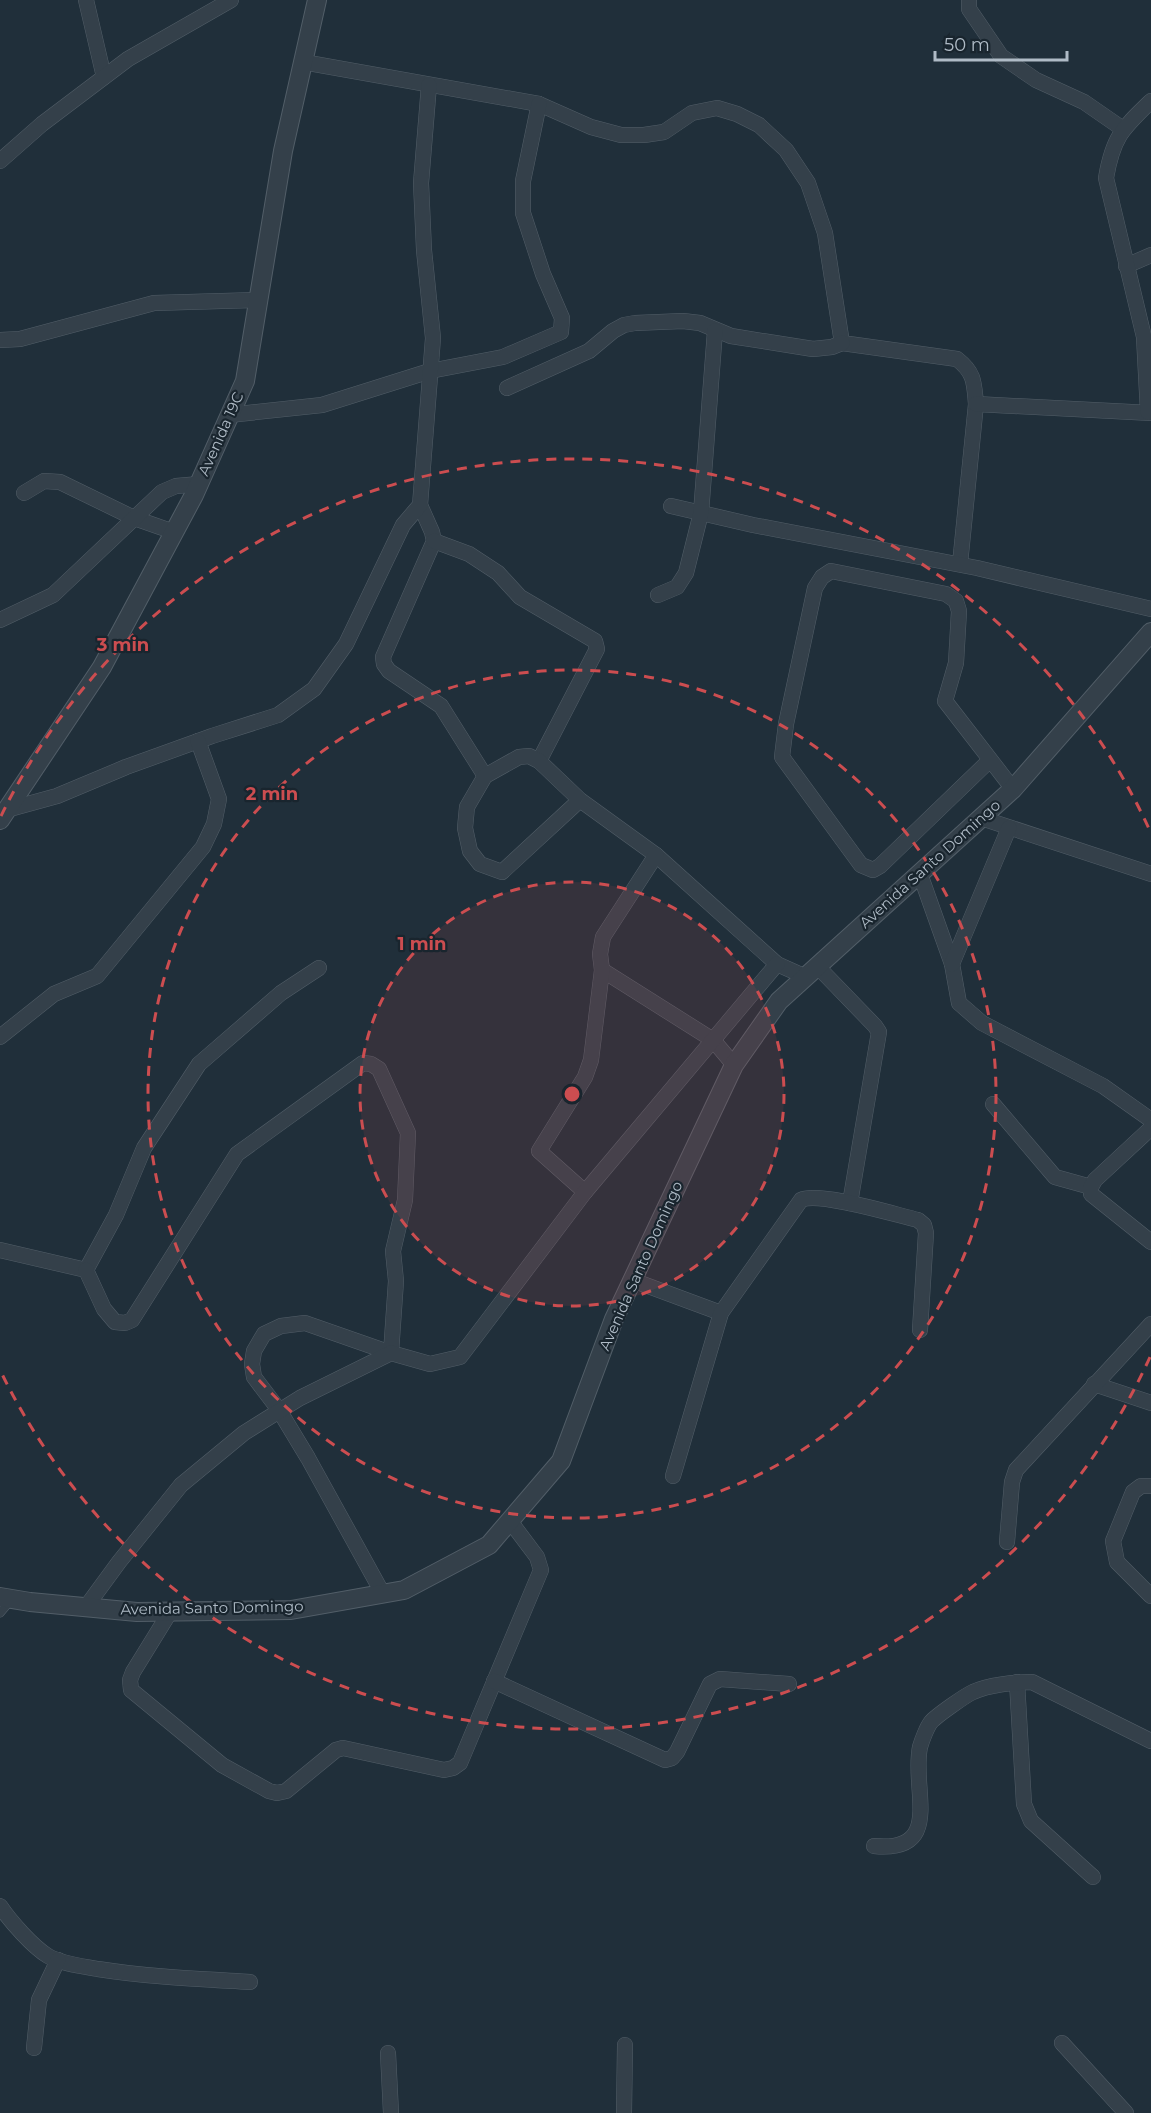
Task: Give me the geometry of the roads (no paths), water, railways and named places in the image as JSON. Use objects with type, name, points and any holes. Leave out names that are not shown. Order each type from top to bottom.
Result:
[{"type":"street","points":[[86,0],[104,77]]},
{"type":"street","points":[[0,161],[42,124],[128,59],[231,0]]},
{"type":"street","name":"Avenida 19C","points":[[3,815],[102,667],[199,484],[245,381],[283,151],[317,0]]},
{"type":"street","points":[[969,0],[969,9],[1001,56],[1036,80],[1084,102],[1123,129]]},
{"type":"street","points":[[303,62],[539,105],[591,126],[621,135],[664,132],[692,113],[717,108],[737,114],[759,125],[786,150],[808,183],[825,233],[842,343]]},
{"type":"street","points":[[429,85],[421,183],[424,250],[433,338],[420,505],[434,541],[383,657],[384,664],[389,670],[441,706],[485,776]]},
{"type":"street","points":[[975,404],[1150,413],[1144,338],[1106,178],[1110,154],[1123,129],[1151,101]]},
{"type":"street","points":[[229,415],[322,405],[430,371],[503,357],[561,332],[562,318],[543,274],[523,213],[523,181],[539,105]]},
{"type":"street","points":[[1126,266],[1151,255]]},
{"type":"street","points":[[0,340],[20,339],[154,303],[259,300]]},
{"type":"street","points":[[507,388],[589,351],[624,325],[683,321],[700,323],[731,336],[813,349],[832,347],[842,343],[957,358],[968,368],[974,381],[975,404],[960,564]]},
{"type":"street","points":[[658,595],[677,587],[686,573],[700,513],[716,331]]},
{"type":"street","points":[[24,494],[44,482],[60,482],[134,518],[174,532]]},
{"type":"street","points":[[0,620],[53,595],[162,492],[176,486],[199,484]]},
{"type":"street","points":[[3,815],[57,796],[126,767],[278,715],[314,689],[346,644],[403,525],[420,505]]},
{"type":"street","points":[[670,506],[960,564],[1151,609]]},
{"type":"street","points":[[434,541],[469,554],[498,573],[520,597],[595,641],[597,649],[539,761]]},
{"type":"street","points":[[990,759],[880,866],[873,870],[861,865],[782,757],[786,724],[814,588],[822,577],[831,571],[946,594],[956,601],[959,612],[957,663],[945,701],[990,759],[1013,789]]},
{"type":"street","name":"Avenida Santo Domingo","points":[[6,1598],[137,1612],[291,1610],[404,1590],[489,1545],[561,1461],[614,1318],[632,1280],[734,1065],[779,1001],[1013,789],[1151,632]]},
{"type":"street","points":[[0,1037],[54,994],[97,976],[203,847],[214,824],[219,799],[198,741]]},
{"type":"street","points":[[580,800],[501,872],[480,864],[470,851],[465,828],[467,807],[485,776],[519,757],[529,756],[539,761],[580,800],[656,855],[777,964],[812,972],[875,1026],[879,1032],[850,1203]]},
{"type":"street","points":[[981,818],[1151,874]]},
{"type":"street","points":[[952,964],[1009,828]]},
{"type":"street","points":[[585,1192],[539,1151],[585,1077],[591,1060],[602,970],[600,954],[603,937],[656,855]]},
{"type":"street","points":[[920,874],[952,964],[959,1003],[982,1023],[1104,1086],[1151,1120]]},
{"type":"street","points":[[383,1594],[308,1458],[279,1410],[254,1377],[252,1365],[254,1351],[264,1334],[281,1326],[305,1323],[430,1364],[460,1357],[585,1192],[777,964]]},
{"type":"street","points":[[86,1270],[116,1215],[144,1148],[199,1064],[281,993],[319,968]]},
{"type":"street","points":[[602,970],[713,1040],[734,1065]]},
{"type":"street","points":[[86,1270],[104,1309],[115,1322],[125,1323],[132,1320],[237,1154],[363,1064],[371,1064],[379,1069],[408,1133],[405,1200],[393,1251],[396,1281],[391,1353]]},
{"type":"street","points":[[993,1104],[1055,1177],[1091,1187]]},
{"type":"street","points":[[1151,1128],[1095,1180],[1091,1187],[1091,1194],[1151,1242]]},
{"type":"street","points":[[673,1476],[721,1313],[801,1200],[814,1197],[850,1203],[918,1220],[924,1225],[926,1233],[920,1330]]},
{"type":"street","points":[[0,1250],[86,1270]]},
{"type":"street","points":[[632,1280],[721,1313]]},
{"type":"street","points":[[1008,1542],[1012,1482],[1016,1470],[1151,1324]]},
{"type":"street","points":[[86,1607],[181,1485],[244,1433],[279,1410],[391,1353]]},
{"type":"street","points":[[1094,1384],[1151,1403]]},
{"type":"street","points":[[1151,1486],[1141,1486],[1133,1492],[1113,1541],[1117,1562],[1151,1596]]},
{"type":"street","points":[[170,1612],[133,1672],[130,1690],[222,1765],[269,1791],[286,1791],[336,1750],[343,1748],[444,1770],[453,1768],[460,1763],[541,1570],[537,1557],[510,1521]]},
{"type":"street","points":[[494,1681],[665,1760],[672,1758],[677,1752],[710,1684],[720,1679],[789,1684]]},
{"type":"street","points":[[874,1846],[890,1848],[912,1840],[919,1828],[920,1747],[931,1722],[973,1692],[1017,1682],[1032,1682],[1151,1741]]},
{"type":"street","points":[[1017,1682],[1024,1804],[1031,1821],[1093,1877]]},
{"type":"street","points":[[0,1906],[10,1920],[48,1956],[58,1960],[79,1966],[143,1976],[250,1982]]},
{"type":"street","points":[[34,2048],[39,2000],[58,1960]]},
{"type":"street","points":[[1062,2043],[1126,2113]]},
{"type":"street","points":[[624,2045],[624,2113]]},
{"type":"street","points":[[388,2053],[391,2113]]},
{"type":"lane","points":[[0,1613],[6,1598]]}]
